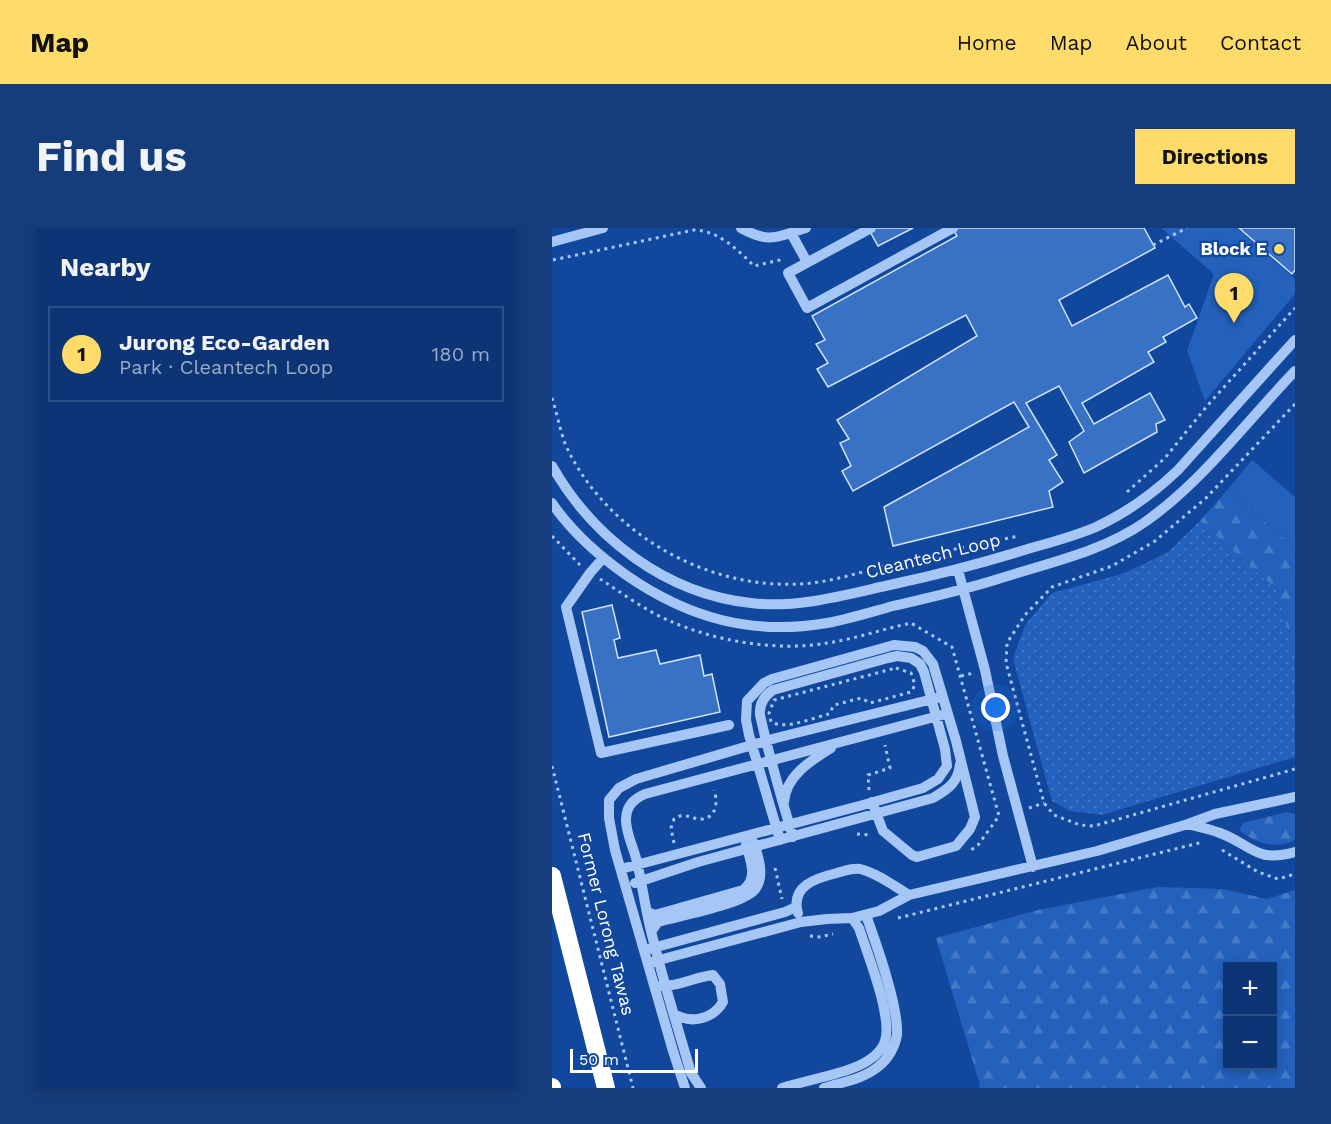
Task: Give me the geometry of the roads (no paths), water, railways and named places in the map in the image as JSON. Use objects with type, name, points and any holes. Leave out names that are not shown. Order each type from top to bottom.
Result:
[{"type":"highway","points":[[552,876],[606,1088]]},
{"type":"street","points":[[552,242],[603,228]]},
{"type":"street","points":[[741,228],[758,237],[773,238],[806,228]]},
{"type":"street","points":[[871,228],[805,259],[788,273],[807,308],[953,228]]},
{"type":"street","points":[[791,233],[805,259]]},
{"type":"street","name":"Cleantech Loop","points":[[552,466],[575,502],[592,521],[624,551],[656,572],[686,586],[720,597],[751,603],[786,603],[823,599],[958,570],[1096,527],[1132,507],[1178,470],[1295,340]]},
{"type":"street","name":"Cleantech Loop","points":[[552,503],[576,533],[603,558],[645,588],[677,606],[716,620],[752,626],[788,627],[827,623],[963,589],[1105,545],[1144,523],[1192,483],[1295,371]]},
{"type":"street","points":[[603,558],[566,607],[601,753],[729,725]]},
{"type":"street","points":[[958,570],[985,670],[1013,797],[1033,867]]},
{"type":"street","points":[[780,840],[746,720],[747,701],[764,683],[835,660],[894,645],[915,647],[929,656],[948,714],[975,817],[970,829],[956,846],[917,857],[883,831],[871,797]]},
{"type":"street","points":[[621,868],[748,837],[790,825],[871,797],[922,788],[938,779],[947,766],[945,749],[924,672],[916,661],[905,657],[888,658],[773,690],[762,702],[760,708],[767,741],[784,808],[790,825],[793,837]]},
{"type":"street","points":[[686,1088],[679,1071],[650,949],[621,868],[611,828],[609,800],[619,788],[636,779],[752,745],[943,697]]},
{"type":"street","points":[[650,949],[651,932],[648,912],[639,882],[626,817],[629,805],[635,798],[948,714]]},
{"type":"street","points":[[784,808],[785,793],[802,769],[841,742]]},
{"type":"street","points":[[626,886],[698,862],[933,798],[955,783],[960,759]]},
{"type":"street","points":[[653,961],[801,922],[827,919],[862,921],[909,895],[1033,867],[1188,824],[1215,814],[1295,797]]},
{"type":"street","points":[[1188,824],[1219,832],[1262,856],[1278,857],[1295,852]]},
{"type":"street","points":[[648,912],[655,915],[743,890],[750,885],[753,873],[748,837]]},
{"type":"street","points":[[651,932],[658,922],[740,900],[752,893],[760,879],[760,866],[751,848]]},
{"type":"street","points":[[801,922],[796,908],[797,897],[802,886],[816,879],[856,868],[869,872],[909,895]]},
{"type":"street","points":[[650,949],[796,908]]},
{"type":"street","points":[[782,1088],[856,1067],[874,1056],[885,1041],[884,1008],[862,921]]},
{"type":"street","points":[[824,1088],[871,1072],[880,1066],[893,1047],[897,1035],[896,1018],[862,921]]},
{"type":"street","points":[[660,986],[678,985],[712,975],[720,984],[723,1002],[718,1011],[689,1020],[673,1013]]},
{"type":"street","points":[[660,986],[673,1013],[691,1073],[701,1088]]},
{"type":"place","name":"Block E","points":[[1279,249]]},
{"type":"place","name":"Jurong Eco-Garden","points":[[1234,323]]}]
